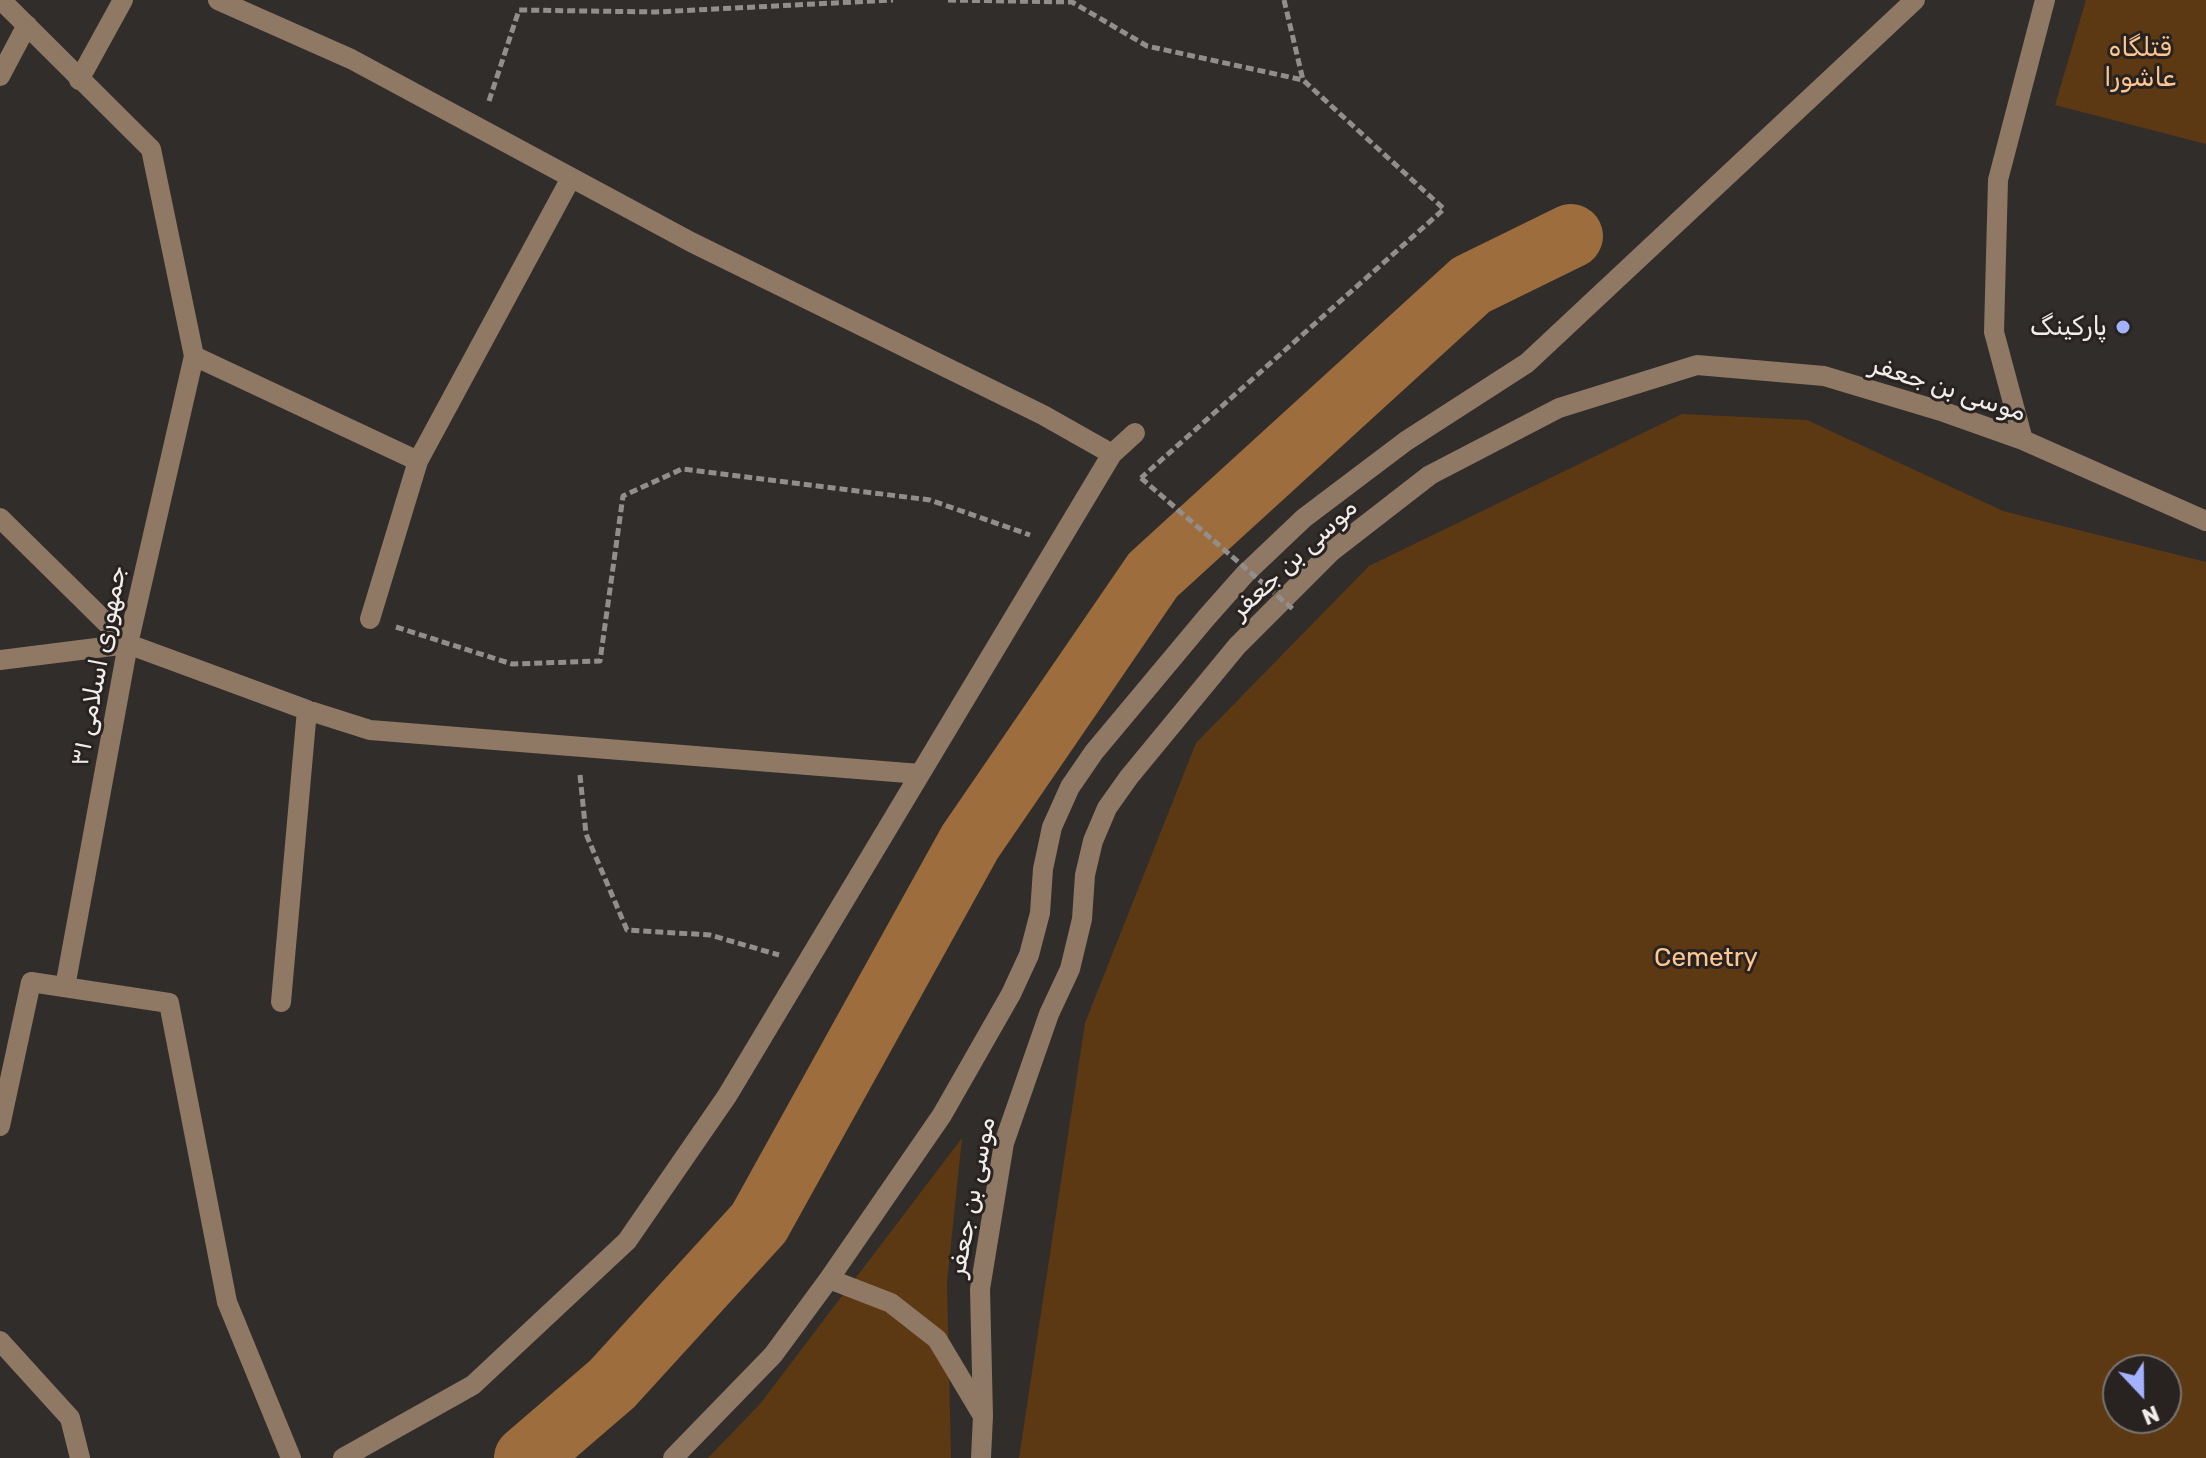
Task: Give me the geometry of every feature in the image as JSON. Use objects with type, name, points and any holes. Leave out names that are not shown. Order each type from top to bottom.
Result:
[{"type":"street","name":"جمهوری اسلامی ۳۱","points":[[1,0],[151,149],[194,356],[128,644],[65,987]]},
{"type":"street","points":[[79,80],[123,0]]},
{"type":"street","points":[[218,0],[351,59],[691,242],[1043,415],[1112,454]]},
{"type":"street","name":"موسی بن جعفر","points":[[673,1458],[773,1355],[942,1115],[1011,994],[1029,955],[1040,913],[1043,869],[1052,827],[1070,787],[1094,752],[1206,618],[1245,574],[1304,518],[1406,441],[1527,363],[1915,0]]},
{"type":"street","points":[[2023,440],[1994,332],[1998,180],[2045,0]]},
{"type":"street","points":[[0,76],[27,25]]},
{"type":"street","points":[[370,619],[418,461],[571,178]]},
{"type":"street","points":[[194,356],[418,461]]},
{"type":"street","name":"موسی بن جعفر","points":[[981,1458],[980,1289],[1004,1143],[1049,1014],[1070,969],[1082,919],[1085,875],[1093,841],[1107,808],[1138,765],[1237,646],[1332,551],[1430,475],[1559,408],[1697,365],[1824,376],[1944,412],[2023,440],[2206,521]]},
{"type":"street","points":[[343,1458],[473,1385],[627,1241],[727,1096],[1112,454],[1135,433]]},
{"type":"street","points":[[0,518],[128,644],[370,730],[920,774]]},
{"type":"street","points":[[0,660],[128,644]]},
{"type":"street","points":[[281,1002],[307,710]]},
{"type":"street","points":[[0,1126],[31,982],[169,1003],[227,1302],[291,1458]]},
{"type":"street","points":[[829,1279],[891,1303],[937,1339],[983,1416]]},
{"type":"street","points":[[0,1341],[70,1418],[80,1458]]},
{"type":"path","points":[[480,129],[519,10],[656,12],[893,0]]},
{"type":"path","points":[[948,0],[1072,2],[1147,46],[1303,80],[1444,209],[1141,478],[1294,610]]},
{"type":"path","points":[[1284,0],[1303,80]]},
{"type":"path","points":[[370,619],[512,664],[600,661],[623,496],[682,469],[930,500],[1058,545]]},
{"type":"path","points":[[576,747],[586,834],[627,930],[710,935],[806,964]]},
{"type":"green space","name":"قتلگاه عاشورا","points":[[2086,0],[2206,0],[2206,144],[2055,105]]},
{"type":"green space","name":"Cemetry","points":[[1682,414],[1807,420],[2003,511],[2206,562],[2206,1458],[1019,1458],[1085,1023],[1196,743],[1369,566]]},
{"type":"green space","points":[[962,1138],[947,1282],[951,1458],[708,1458],[760,1404]]},
{"type":"waterway","points":[[526,1458],[612,1384],[759,1223],[970,842],[1153,575],[1471,285],[1571,236]]},
{"type":"place","name":"پارکینگ","points":[[2123,327]]}]
